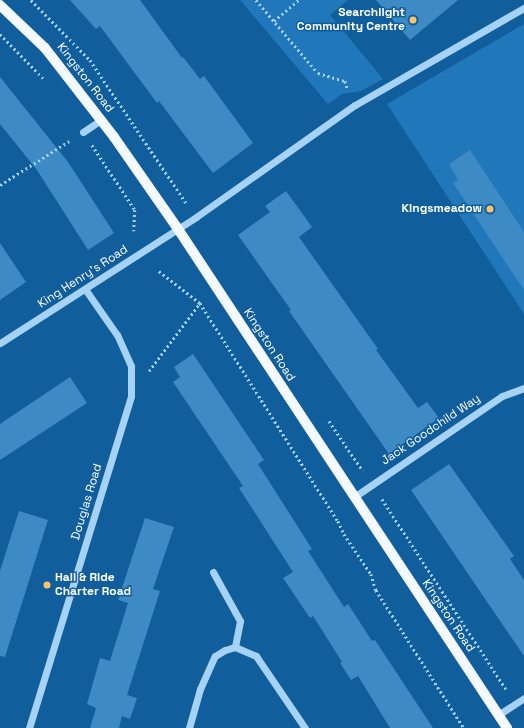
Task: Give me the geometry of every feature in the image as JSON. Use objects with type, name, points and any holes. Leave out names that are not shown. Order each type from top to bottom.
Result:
[{"type":"main road","name":"Kingston Road","points":[[0,5],[45,48],[102,119],[178,229],[508,728]]},
{"type":"street","name":"King Henry's Road","points":[[0,343],[196,217],[355,106],[524,8]]},
{"type":"street","points":[[83,132],[102,119]]},
{"type":"street","name":"Douglas Road","points":[[29,728],[131,396],[131,366],[117,335],[85,289]]},
{"type":"street","name":"Jack Goodchild Way","points":[[354,497],[502,396],[524,388]]},
{"type":"street","points":[[213,572],[240,621],[235,647]]},
{"type":"street","points":[[189,728],[200,689],[215,656],[225,650],[235,647],[256,656],[305,728]]},
{"type":"street","points":[[498,715],[524,698]]},
{"type":"path","points":[[31,0],[90,60],[196,217]]},
{"type":"path","points":[[256,0],[318,73],[345,81],[355,106]]},
{"type":"path","points":[[274,21],[298,0]]},
{"type":"path","points":[[0,34],[44,79]]},
{"type":"path","points":[[0,184],[83,132],[135,210],[134,231]]},
{"type":"path","points":[[159,271],[200,303],[338,521],[344,534],[371,574],[376,590],[464,728]]},
{"type":"path","points":[[131,396],[170,341],[200,303]]},
{"type":"path","points":[[327,418],[516,703]]},
{"type":"shaded area","points":[[240,0],[348,0],[330,15],[383,79],[361,91],[342,94],[328,104]]},
{"type":"shaded area","name":"Kingsmeadow","points":[[524,24],[524,314],[387,104]]},
{"type":"building","points":[[70,0],[140,0],[182,58],[183,57],[200,79],[204,76],[253,143],[213,173],[159,101],[157,103],[100,26],[96,29]]},
{"type":"building","name":"Searchlight Community Centre","points":[[376,0],[458,0],[410,40]]},
{"type":"building","points":[[0,77],[68,162],[114,233],[88,250],[37,170],[0,124]]},
{"type":"building","points":[[470,150],[524,232],[524,290],[453,183],[458,180],[449,164]]},
{"type":"building","points":[[286,191],[312,227],[299,237],[378,349],[376,350],[418,408],[427,402],[439,418],[389,454],[238,235],[270,212],[265,206]]},
{"type":"building","points":[[0,243],[26,282],[0,300]]},
{"type":"building","points":[[193,354],[264,460],[258,464],[312,549],[308,551],[344,607],[348,604],[372,641],[375,640],[433,728],[390,728],[358,676],[351,680],[340,663],[342,662],[313,616],[310,618],[283,578],[293,572],[239,488],[243,486],[173,382],[180,377],[174,367]]},
{"type":"building","points":[[70,377],[87,403],[0,460],[0,424]]},
{"type":"building","points":[[449,464],[514,556],[510,559],[524,580],[524,656],[411,490]]},
{"type":"building","points":[[19,511],[48,520],[5,657],[0,656],[0,571]]},
{"type":"building","points":[[145,518],[174,527],[153,589],[160,591],[127,695],[137,698],[130,719],[122,716],[119,728],[90,728],[96,708],[87,704],[100,658],[110,661],[128,603],[118,600]]},
{"type":"place","name":"Searchlight Community Centre","points":[[413,20]]},
{"type":"place","name":"Kingsmeadow","points":[[490,209]]},
{"type":"place","name":"Hail & Ride Charter Road","points":[[47,585]]}]
